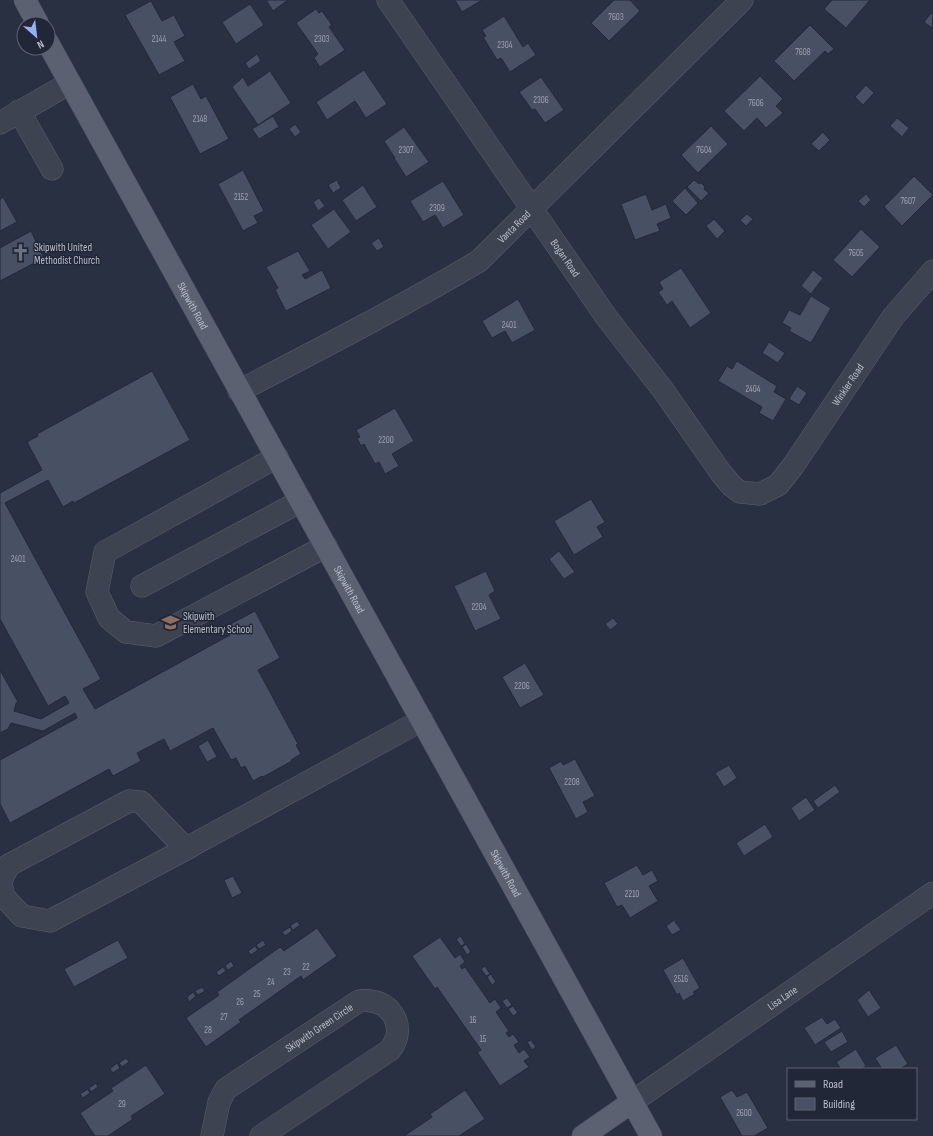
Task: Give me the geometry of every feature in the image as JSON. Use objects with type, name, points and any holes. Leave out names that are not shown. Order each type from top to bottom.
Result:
[{"type":"main road","points":[[25,0],[34,16]]},
{"type":"main road","name":"Skipwith Road","points":[[56,56],[651,1136]]},
{"type":"main road","points":[[583,1136],[632,1102]]},
{"type":"street","name":"Bogan Road","points":[[388,0],[608,318],[663,390],[721,473],[732,486],[740,492],[760,494]]},
{"type":"street","name":"Vanta Road","points":[[239,391],[439,285],[479,261],[742,0]]},
{"type":"street","points":[[0,123],[70,82]]},
{"type":"street","points":[[19,111],[52,169]]},
{"type":"street","name":"Winkler Road","points":[[760,494],[778,485],[879,337],[933,270]]},
{"type":"street","points":[[277,457],[105,552],[97,592],[109,618],[126,632],[156,636],[326,546]]},
{"type":"street","points":[[142,586],[301,501]]},
{"type":"street","points":[[186,849],[141,802],[128,801],[9,865],[1,880],[3,896],[22,916],[50,921],[186,849],[422,720]]},
{"type":"street","name":"Lisa Lane","points":[[632,1102],[933,893]]},
{"type":"street","name":"Skipwith Green Circle","points":[[212,1136],[219,1102],[226,1089],[359,1001],[371,1000],[387,1007],[394,1017],[398,1030],[396,1041],[390,1050],[261,1136]]},
{"type":"building","points":[[266,0],[288,0],[273,11]]},
{"type":"building","points":[[455,0],[482,0],[462,12]]},
{"type":"building","points":[[614,0],[630,0],[640,11],[609,41],[591,23]]},
{"type":"building","points":[[832,0],[870,0],[846,28],[824,9]]},
{"type":"building","points":[[151,1],[162,21],[174,15],[185,36],[174,42],[185,61],[159,75],[125,15]]},
{"type":"building","points":[[250,4],[264,25],[236,44],[222,22]]},
{"type":"building","points":[[316,9],[319,13],[322,11],[332,25],[329,27],[345,50],[320,67],[314,58],[318,54],[296,23]]},
{"type":"building","points":[[931,13],[933,15],[932,28],[924,22]]},
{"type":"building","points":[[504,16],[523,47],[528,43],[536,55],[510,72],[501,58],[497,60],[483,37],[486,36],[482,30]]},
{"type":"building","points":[[810,25],[834,49],[828,54],[825,51],[794,81],[774,61]]},
{"type":"building","points":[[257,54],[261,61],[249,69],[245,63]]},
{"type":"building","points":[[364,70],[387,104],[366,118],[355,101],[327,120],[316,102]]},
{"type":"building","points":[[270,71],[291,103],[258,125],[232,87],[243,77],[248,86]]},
{"type":"building","points":[[760,76],[783,99],[776,106],[783,113],[766,128],[757,118],[744,131],[724,111]]},
{"type":"building","points":[[541,77],[564,110],[545,123],[535,109],[532,110],[519,92]]},
{"type":"building","points":[[193,84],[201,99],[206,96],[229,139],[200,154],[170,97]]},
{"type":"building","points":[[866,85],[874,93],[863,105],[855,97]]},
{"type":"building","points":[[273,116],[279,127],[259,139],[252,129]]},
{"type":"building","points":[[897,118],[909,128],[902,137],[890,126]]},
{"type":"building","points":[[295,124],[301,132],[295,137],[289,129]]},
{"type":"building","points":[[711,126],[728,144],[698,173],[681,155]]},
{"type":"building","points":[[404,127],[429,162],[406,177],[384,141]]},
{"type":"building","points":[[823,132],[830,140],[819,151],[811,144]]},
{"type":"building","points":[[243,170],[264,211],[254,216],[258,223],[243,231],[218,184]]},
{"type":"building","points":[[914,176],[933,195],[902,226],[884,207]]},
{"type":"building","points":[[337,180],[341,188],[333,193],[328,185]]},
{"type":"building","points":[[694,180],[699,184],[701,183],[705,187],[704,189],[709,193],[701,201],[687,187]]},
{"type":"building","points":[[443,181],[464,215],[443,228],[435,215],[423,222],[410,201]]},
{"type":"building","points":[[363,185],[377,207],[356,221],[342,200]]},
{"type":"building","points":[[685,188],[698,203],[686,215],[672,201]]},
{"type":"building","points":[[646,194],[652,210],[666,204],[671,218],[657,224],[660,231],[635,240],[621,204]]},
{"type":"building","points":[[866,194],[871,200],[864,207],[858,201]]},
{"type":"building","name":"Skipwith United Methodist Church","points":[[3,197],[17,222],[0,231],[0,199]]},
{"type":"building","points":[[319,198],[325,206],[318,211],[313,202]]},
{"type":"building","points":[[334,209],[351,232],[328,249],[311,225]]},
{"type":"building","points":[[747,214],[753,219],[746,226],[740,220]]},
{"type":"building","points":[[714,219],[725,231],[717,239],[706,226]]},
{"type":"building","points":[[861,229],[880,247],[852,277],[833,260]]},
{"type":"building","name":"Skipwith United Methodist Church","points":[[31,231],[44,258],[0,281],[0,248]]},
{"type":"building","points":[[379,238],[384,247],[377,251],[371,243]]},
{"type":"building","points":[[298,251],[310,271],[302,275],[305,279],[322,270],[331,288],[286,311],[275,290],[278,288],[266,267]]},
{"type":"building","points":[[681,268],[711,313],[690,328],[672,301],[667,305],[658,292],[663,289],[659,282]]},
{"type":"building","points":[[813,270],[823,278],[811,294],[801,286]]},
{"type":"building","points":[[811,296],[831,308],[811,343],[789,331],[791,328],[782,323],[789,310],[800,315]]},
{"type":"building","points":[[518,299],[535,330],[512,343],[505,331],[492,338],[482,321]]},
{"type":"building","points":[[769,342],[785,353],[778,363],[762,353]]},
{"type":"building","points":[[737,361],[777,386],[774,392],[786,399],[773,421],[759,413],[762,407],[718,381],[727,366],[732,369]]},
{"type":"building","points":[[152,371],[190,440],[74,503],[73,501],[63,507],[48,480],[5,503],[101,679],[83,689],[95,709],[230,635],[225,627],[255,611],[280,658],[258,670],[298,744],[296,745],[301,754],[291,760],[292,761],[253,781],[245,766],[241,768],[236,758],[231,760],[213,728],[170,751],[164,739],[137,753],[141,761],[113,776],[109,769],[10,823],[0,804],[0,760],[77,718],[75,713],[43,731],[11,723],[8,729],[0,733],[0,670],[18,702],[16,703],[14,711],[41,719],[69,703],[65,696],[48,706],[0,619],[0,493],[42,470],[27,442],[38,436],[37,434]]},
{"type":"building","points":[[797,386],[807,393],[799,405],[789,399]]},
{"type":"building","points":[[395,408],[414,441],[392,454],[399,466],[385,474],[379,462],[375,464],[364,444],[361,446],[357,438],[360,437],[356,430]]},
{"type":"building","points":[[591,499],[605,522],[597,527],[603,537],[574,555],[554,521]]},
{"type":"building","points":[[559,551],[575,572],[564,579],[549,559]]},
{"type":"building","points":[[486,571],[495,591],[489,595],[501,619],[475,631],[454,586]]},
{"type":"building","points":[[613,618],[618,624],[610,630],[605,624]]},
{"type":"building","points":[[525,663],[544,695],[520,708],[502,677]]},
{"type":"building","points":[[208,740],[217,757],[207,762],[198,746]]},
{"type":"building","points":[[575,759],[595,796],[583,802],[588,812],[576,819],[549,768],[561,761],[563,765]]},
{"type":"building","points":[[729,765],[737,778],[724,787],[715,773]]},
{"type":"building","points":[[835,785],[840,792],[818,808],[813,801]]},
{"type":"building","points":[[806,797],[815,810],[799,821],[791,808]]},
{"type":"building","points":[[765,824],[773,837],[744,856],[736,843]]},
{"type":"building","points":[[637,865],[643,875],[652,870],[658,881],[649,886],[658,901],[630,918],[622,905],[617,907],[604,883]]},
{"type":"building","points":[[233,876],[242,893],[232,898],[224,880]]},
{"type":"building","points":[[674,920],[681,930],[672,935],[666,926]]},
{"type":"building","points":[[297,921],[300,925],[293,930],[290,926]]},
{"type":"building","points":[[290,927],[292,931],[285,936],[282,932]]},
{"type":"building","points":[[317,928],[337,956],[303,980],[301,976],[239,1020],[241,1022],[206,1047],[186,1018],[219,995],[217,992],[280,947],[284,951]]},
{"type":"building","points":[[461,936],[465,944],[461,946],[456,939]]},
{"type":"building","points":[[440,937],[455,958],[460,954],[465,962],[460,966],[462,969],[465,967],[490,1003],[495,999],[501,1008],[496,1012],[509,1031],[506,1033],[509,1037],[513,1034],[519,1042],[514,1045],[519,1053],[524,1049],[530,1057],[524,1061],[529,1067],[500,1086],[477,1052],[481,1050],[437,987],[435,989],[412,956]]},
{"type":"building","points":[[118,940],[128,958],[74,987],[64,969]]},
{"type":"building","points":[[263,940],[266,945],[259,949],[256,945]]},
{"type":"building","points":[[466,944],[471,952],[467,955],[462,947]]},
{"type":"building","points":[[255,946],[258,950],[251,955],[248,951]]},
{"type":"building","points":[[683,958],[700,988],[693,992],[695,994],[683,1001],[679,993],[677,995],[663,970]]},
{"type":"building","points":[[231,961],[234,966],[228,970],[225,966]]},
{"type":"building","points":[[485,966],[490,974],[486,976],[481,969]]},
{"type":"building","points":[[223,967],[226,971],[219,976],[216,972]]},
{"type":"building","points":[[491,974],[496,982],[492,985],[487,977]]},
{"type":"building","points":[[202,987],[205,991],[198,995],[195,991]]},
{"type":"building","points":[[869,990],[881,1008],[868,1017],[857,1000]]},
{"type":"building","points":[[193,992],[196,996],[189,1002],[187,997]]},
{"type":"building","points":[[507,998],[512,1005],[507,1008],[502,1001]]},
{"type":"building","points":[[513,1006],[518,1013],[513,1016],[508,1009]]},
{"type":"building","points":[[822,1017],[827,1024],[835,1019],[841,1028],[815,1045],[804,1028]]},
{"type":"building","points":[[842,1031],[848,1042],[831,1052],[824,1042]]},
{"type":"building","points":[[531,1040],[536,1047],[532,1050],[527,1042]]},
{"type":"building","points":[[896,1045],[908,1064],[902,1068],[881,1068],[875,1058]]},
{"type":"building","points":[[856,1049],[866,1066],[863,1068],[840,1068],[836,1062]]},
{"type":"building","points":[[126,1058],[129,1062],[122,1067],[119,1063]]},
{"type":"building","points":[[117,1063],[120,1068],[113,1073],[110,1069]]},
{"type":"building","points":[[146,1065],[165,1094],[131,1116],[133,1119],[108,1136],[95,1136],[80,1113],[113,1091],[111,1088]]},
{"type":"building","points":[[96,1083],[98,1087],[91,1092],[89,1088]]},
{"type":"building","points":[[88,1089],[90,1093],[83,1098],[80,1094]]},
{"type":"building","points":[[465,1090],[485,1119],[459,1136],[404,1136],[432,1117],[430,1114]]},
{"type":"building","points":[[732,1090],[737,1097],[747,1092],[768,1128],[754,1136],[742,1136],[720,1097]]},
{"type":"place","name":"Skipwith United Methodist Church","points":[[21,253]]},
{"type":"place","name":"Skipwith Elementary School","points":[[170,622]]}]
